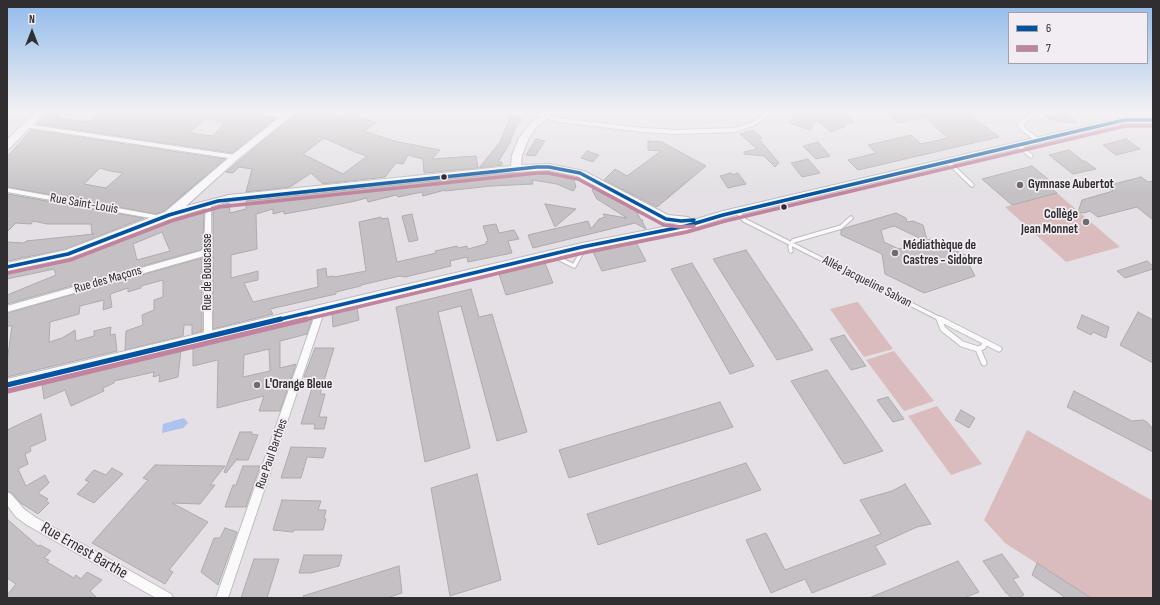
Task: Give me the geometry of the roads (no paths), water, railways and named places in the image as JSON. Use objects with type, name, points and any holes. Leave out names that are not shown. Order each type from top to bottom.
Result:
[{"type":"main road","points":[[7,146],[14,138]]},
{"type":"main road","points":[[165,217],[258,138]]},
{"type":"main road","points":[[516,169],[517,155],[524,138]]},
{"type":"main road","points":[[7,267],[68,254],[165,217],[208,203],[240,197],[549,167],[580,173],[655,214],[666,219],[681,221],[738,212],[1049,138]]},
{"type":"main road","points":[[634,236],[654,229],[657,224],[655,214]]},
{"type":"main road","points":[[7,385],[586,246],[686,226],[723,215]]},
{"type":"street","points":[[108,138],[235,157]]},
{"type":"street","points":[[1035,138],[1038,141]]},
{"type":"street","name":"Rue Saint-Louis","points":[[7,190],[165,217]]},
{"type":"street","name":"Rue de Bouscasse","points":[[204,338],[208,333],[208,203]]},
{"type":"street","name":"Rue des Maçons","points":[[7,309],[204,253],[208,250]]},
{"type":"street","name":"Rue Paul Barthes","points":[[222,598],[321,309]]},
{"type":"street","name":"Rue Ernest Barthe","points":[[7,497],[20,513],[31,521],[167,598]]},
{"type":"lane","points":[[1018,145],[1031,156]]},
{"type":"lane","points":[[948,162],[972,184]]},
{"type":"lane","name":"Allée Jacqueline Salvan","points":[[738,212],[744,220],[999,349]]},
{"type":"lane","points":[[791,251],[791,244],[793,241],[841,227],[851,218]]},
{"type":"lane","points":[[456,277],[468,278],[553,257],[574,266],[582,249],[586,246]]},
{"type":"lane","points":[[832,270],[836,266]]},
{"type":"lane","points":[[938,318],[943,330],[962,344],[978,349],[984,347],[986,342]]},
{"type":"lane","points":[[978,349],[984,363]]},
{"type":"water","points":[[184,418],[188,423],[183,428],[162,433],[163,424]]},
{"type":"place","name":"Gymnase Aubertot","points":[[1020,185]]},
{"type":"place","name":"Collège Jean Monnet","points":[[1086,222]]},
{"type":"place","name":"Médiathèque de Castres - Sidobre","points":[[895,253]]},
{"type":"place","name":"L'Orange Bleue","points":[[257,385]]}]
